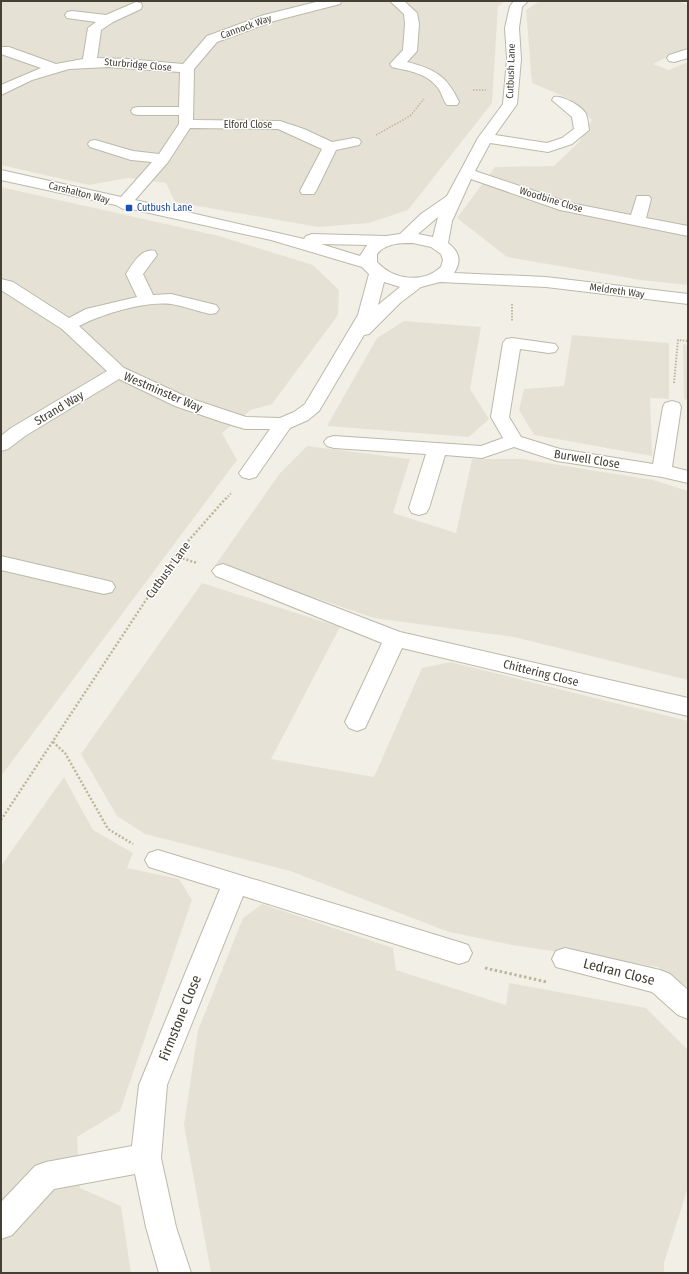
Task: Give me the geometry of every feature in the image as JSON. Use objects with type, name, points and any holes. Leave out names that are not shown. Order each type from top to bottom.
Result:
[{"type":"street","name":"Cannock Way","points":[[187,69],[212,39],[304,4],[335,1]]},
{"type":"street","points":[[396,1],[410,13],[412,40],[410,51],[391,64],[420,68],[441,81],[452,102]]},
{"type":"street","name":"Cutbush Lane","points":[[439,246],[444,221],[453,199],[485,138],[510,104],[514,59],[512,28],[516,6],[522,1]]},
{"type":"street","name":"Sturbridge Close","points":[[90,61],[95,28],[108,19],[136,6]]},
{"type":"street","points":[[72,15],[108,19]]},
{"type":"street","name":"Sturbridge Close","points":[[4,50],[52,67]]},
{"type":"street","points":[[674,58],[688,54]]},
{"type":"street","name":"Sturbridge Close","points":[[15,100],[1,92],[9,85],[52,67],[90,61],[187,69]]},
{"type":"street","points":[[124,204],[163,159],[186,118],[187,69]]},
{"type":"street","points":[[485,138],[548,148],[568,141],[582,130],[579,115],[559,100]]},
{"type":"street","points":[[138,111],[186,118]]},
{"type":"street","name":"Elford Close","points":[[186,118],[280,125],[299,132],[330,147]]},
{"type":"street","points":[[308,191],[330,147],[354,142]]},
{"type":"street","points":[[95,144],[130,155],[163,159]]},
{"type":"street","name":"Woodbine Close","points":[[467,173],[566,207],[688,231]]},
{"type":"street","name":"Carshalton Way","points":[[1,175],[124,204],[275,236],[373,269],[397,281],[417,282]]},
{"type":"street","name":"Cutbush Lane","points":[[405,238],[427,217],[453,199]]},
{"type":"street","points":[[637,221],[643,199]]},
{"type":"street","name":"Carshalton Way","points":[[275,236],[387,241]]},
{"type":"street","points":[[249,473],[283,424],[301,416],[312,407],[367,315],[373,269],[370,253],[376,247],[387,241],[405,238],[427,240],[463,261]]},
{"type":"street","points":[[147,300],[134,274],[148,255]]},
{"type":"street","points":[[353,338],[394,299],[417,282],[437,277],[445,273],[450,266],[463,261]]},
{"type":"street","name":"Meldreth Way","points":[[463,261],[546,282]]},
{"type":"street","name":"Meldreth Way","points":[[437,277],[546,282],[688,299]]},
{"type":"street","name":"Westminster Way","points":[[1,284],[7,286],[68,325],[118,372],[182,402],[228,418],[245,423],[283,424]]},
{"type":"street","points":[[68,325],[92,313],[147,300],[171,298],[210,309]]},
{"type":"street","points":[[334,442],[482,452],[514,441],[500,417],[512,344],[549,348]]},
{"type":"street","name":"Strand Way","points":[[1,446],[18,432],[118,372]]},
{"type":"street","points":[[662,471],[672,407]]},
{"type":"street","name":"Burwell Close","points":[[514,441],[557,455],[662,471],[688,477]]},
{"type":"street","points":[[419,508],[437,449]]},
{"type":"street","points":[[1,563],[104,587]]},
{"type":"street","name":"Chittering Close","points":[[223,572],[395,639],[688,707]]},
{"type":"street","points":[[357,722],[395,639]]},
{"type":"street","points":[[158,860],[460,953]]},
{"type":"street","name":"Firmstone Close","points":[[175,1273],[161,1227],[146,1158],[153,1085],[235,884]]},
{"type":"street","name":"Ledran Close","points":[[565,959],[660,982],[688,1007]]},
{"type":"street","points":[[1,1224],[46,1176],[146,1158]]},
{"type":"path","points":[[354,142],[378,134],[410,116],[431,90],[431,86],[420,68]]},
{"type":"path","points":[[512,301],[512,344]]},
{"type":"path","points":[[672,407],[678,340],[688,341]]},
{"type":"path","name":"Cutbush Lane","points":[[1,820],[175,556],[249,473]]},
{"type":"path","points":[[53,742],[65,753],[108,829],[158,860]]},
{"type":"shaded area","points":[[1,1],[506,1],[498,6],[492,103],[408,210],[369,223],[318,227],[175,202],[166,183],[128,178],[89,185],[1,165]]},
{"type":"shaded area","points":[[540,1],[677,1],[688,5],[688,47],[653,64],[669,70],[688,62],[688,285],[641,280],[507,257],[457,218],[495,167],[554,166],[579,142],[592,120],[570,99],[532,83],[526,10]]},
{"type":"shaded area","points":[[1,187],[219,236],[313,265],[339,290],[338,315],[272,404],[251,410],[222,433],[237,460],[1,776]]},
{"type":"shaded area","points":[[404,321],[481,327],[470,389],[489,419],[469,437],[327,426],[377,338]]},
{"type":"shaded area","points":[[572,335],[669,343],[669,399],[650,398],[652,456],[534,435],[519,410],[524,389],[564,386]]},
{"type":"shaded area","points":[[683,344],[688,345],[688,400],[684,399]]},
{"type":"shaded area","points":[[307,446],[410,459],[393,513],[456,533],[472,459],[522,459],[653,480],[688,491],[688,680],[514,637],[374,618],[216,564],[280,473]]},
{"type":"shaded area","points":[[202,583],[340,627],[271,759],[374,777],[422,668],[450,662],[688,721],[688,987],[658,967],[512,945],[449,932],[290,871],[145,834],[117,816],[81,754]]},
{"type":"shaded area","points":[[64,777],[93,830],[133,853],[127,868],[179,879],[192,900],[120,1111],[77,1137],[80,1188],[121,1206],[131,1273],[1,1273],[1,866]]},
{"type":"shaded area","points":[[262,904],[393,948],[396,970],[506,1005],[509,983],[646,1008],[688,1050],[688,1187],[664,1263],[664,1273],[211,1273],[184,1125],[198,1030],[243,918]]},
{"type":"place","name":"Cutbush Lane","points":[[129,208]]}]
